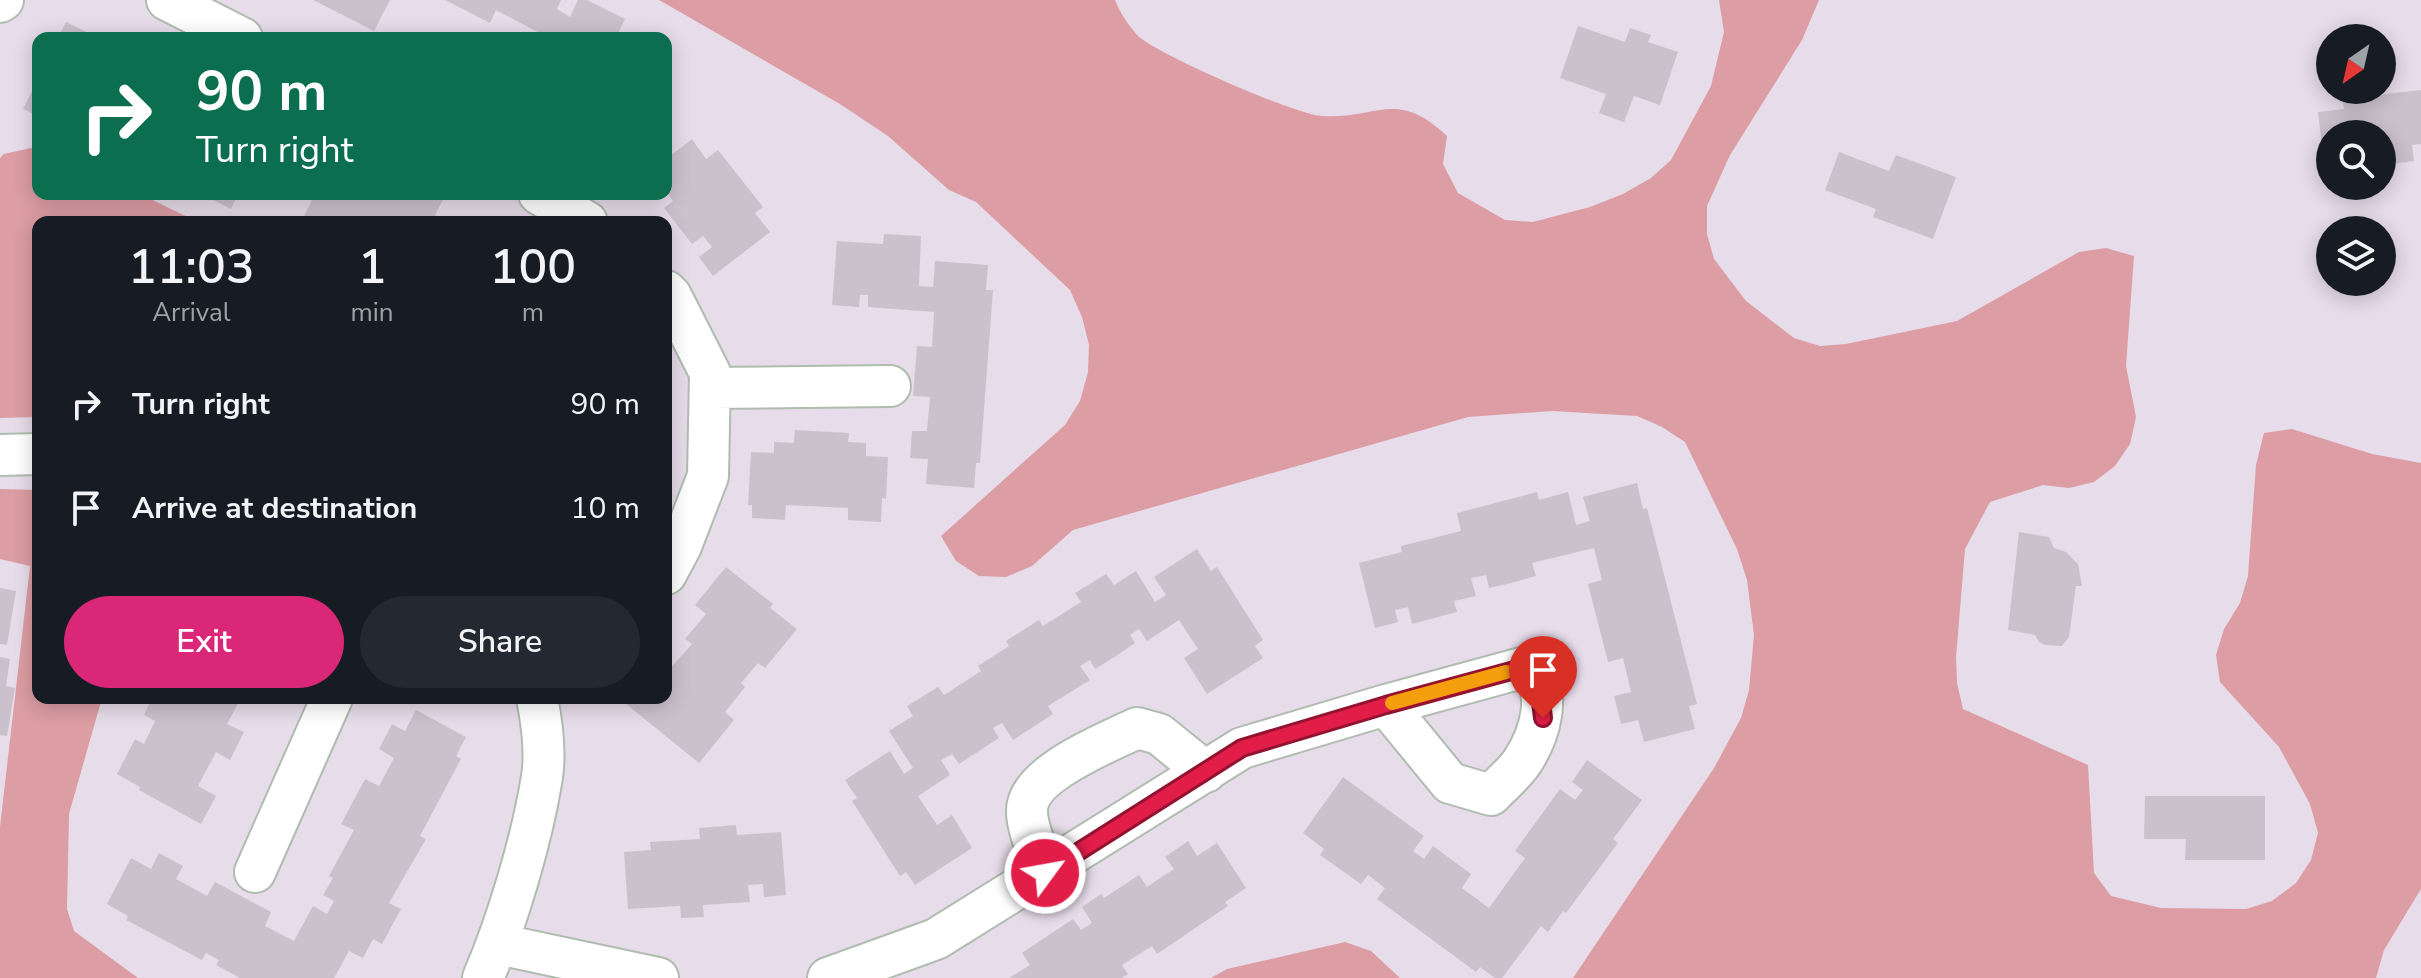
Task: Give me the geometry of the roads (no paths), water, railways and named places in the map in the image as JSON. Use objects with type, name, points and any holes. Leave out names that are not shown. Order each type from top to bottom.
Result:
[{"type":"street","points":[[167,0],[230,32]]},
{"type":"street","points":[[549,200],[577,216]]},
{"type":"street","points":[[672,298],[710,373],[708,476],[672,563]]},
{"type":"street","points":[[710,388],[890,386]]},
{"type":"street","points":[[0,455],[32,454]]},
{"type":"street","points":[[255,872],[329,704]]},
{"type":"street","points":[[538,704],[543,726],[542,776],[526,847],[490,961],[637,975]]},
{"type":"street","points":[[828,978],[936,939],[1242,748],[1386,705]]},
{"type":"street","points":[[1045,873],[1027,812],[1030,798],[1056,768],[1137,728],[1159,734],[1206,772]]}]
